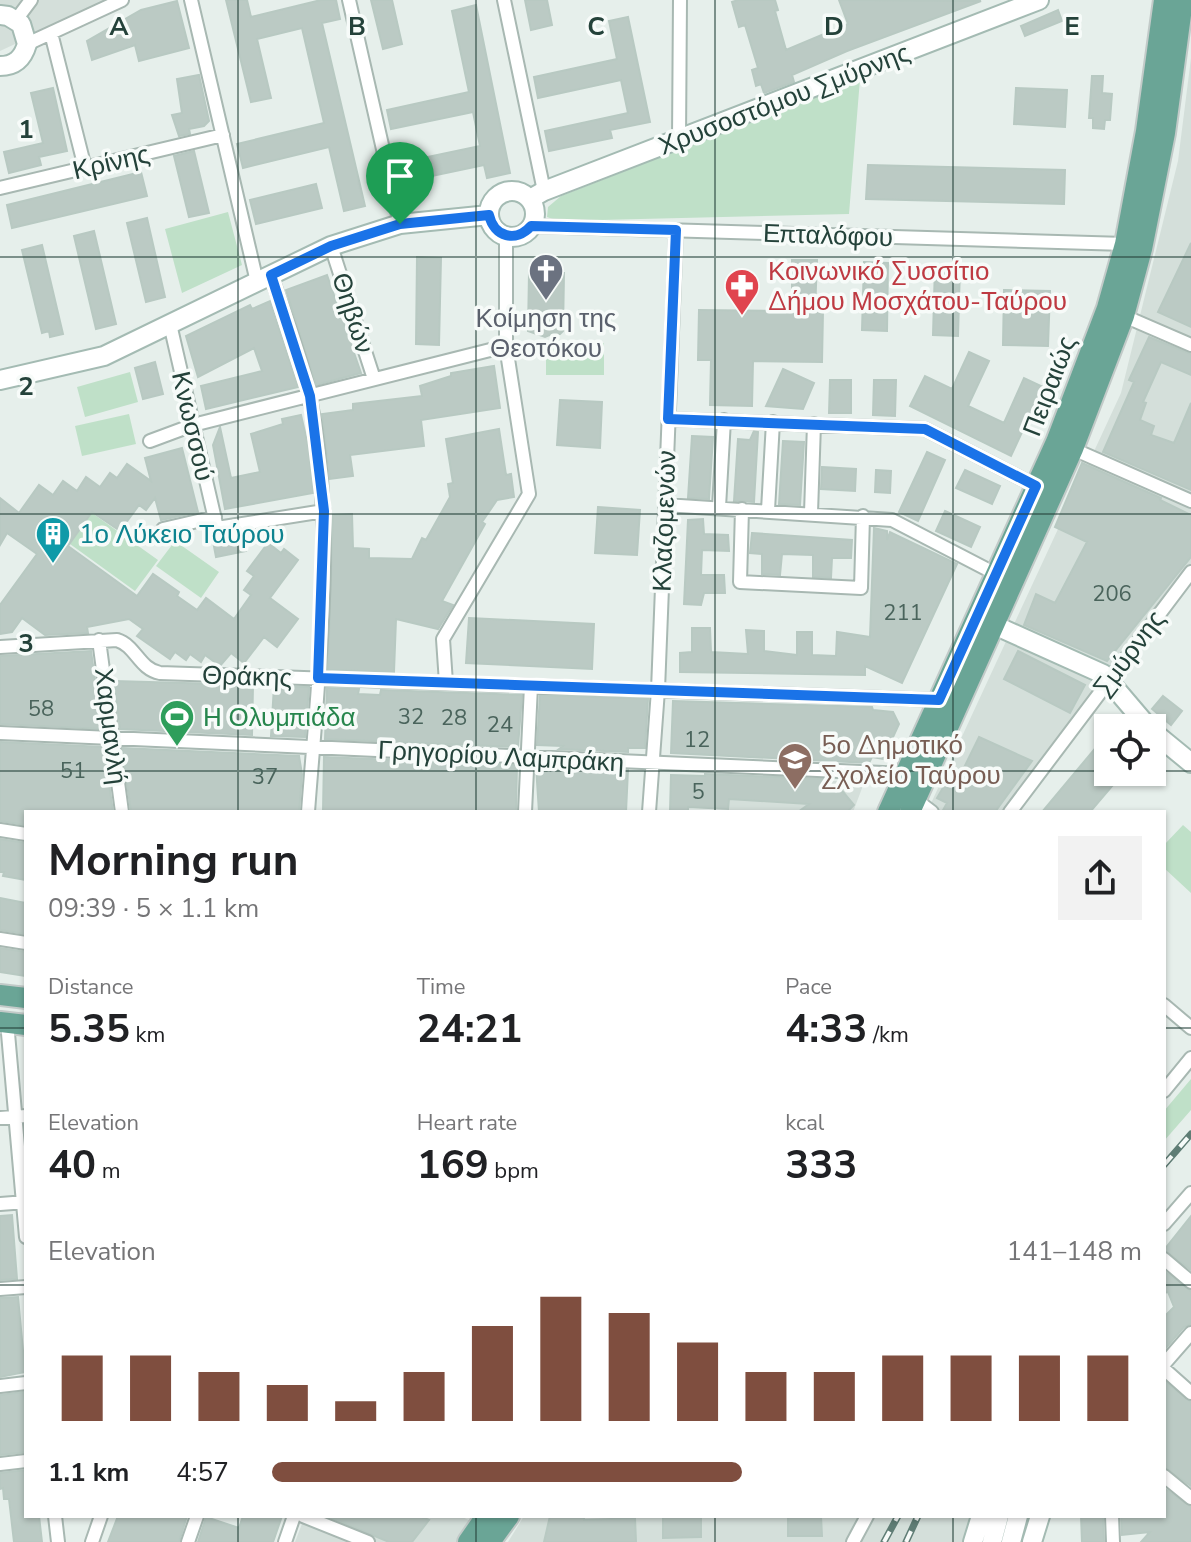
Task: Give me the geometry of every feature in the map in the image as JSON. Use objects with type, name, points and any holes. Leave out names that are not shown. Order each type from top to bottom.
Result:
[{"type":"main road","name":"Πειραιώς","points":[[912,805],[985,621],[996,574],[1085,371],[1107,308],[1125,244],[1146,131],[1164,0]]},
{"type":"main road","name":"Πειραιώς","points":[[889,810],[939,700],[985,621],[1073,449],[1124,316],[1142,249],[1165,133],[1183,0]]},
{"type":"main road","points":[[0,995],[24,998]]},
{"type":"main road","points":[[468,1542],[485,1518]]},
{"type":"main road","points":[[490,1542],[508,1518]]},
{"type":"street","points":[[2,69],[20,58],[27,44],[25,30],[4,16],[31,0]]},
{"type":"street","points":[[27,44],[122,0]]},
{"type":"street","points":[[191,0],[223,135],[264,279],[310,396],[324,511],[318,678],[308,810]]},
{"type":"street","points":[[349,0],[400,224]]},
{"type":"street","points":[[0,380],[104,356],[331,246],[400,224],[489,215],[494,228],[506,236],[520,235],[531,226],[537,195],[504,0]]},
{"type":"street","points":[[679,139],[680,0]]},
{"type":"street","name":"Χρυσοστόμου Σμύρνης","points":[[489,215],[494,199],[500,194],[516,191],[537,195],[1039,0]]},
{"type":"street","points":[[51,33],[85,168]]},
{"type":"street","name":"Κρίνης","points":[[0,188],[223,135]]},
{"type":"street","name":"Επταλόφου","points":[[531,226],[1125,244]]},
{"type":"street","name":"Κλαζομενών","points":[[649,810],[658,690],[676,230]]},
{"type":"street","points":[[446,683],[443,639],[529,494],[506,346],[506,236]]},
{"type":"street","name":"Θηβών","points":[[331,246],[374,379]]},
{"type":"street","points":[[1124,316],[1191,345]]},
{"type":"street","name":"Κνωσσού","points":[[170,324],[216,522]]},
{"type":"street","points":[[150,441],[193,425],[506,346]]},
{"type":"street","points":[[668,419],[925,429],[1036,486]]},
{"type":"street","points":[[719,507],[724,420]]},
{"type":"street","points":[[768,510],[773,422]]},
{"type":"street","points":[[811,513],[814,424]]},
{"type":"street","points":[[1073,449],[1191,501]]},
{"type":"street","points":[[665,505],[892,520],[996,574]]},
{"type":"street","points":[[742,509],[740,582],[861,588],[863,516]]},
{"type":"street","points":[[163,529],[324,511]]},
{"type":"street","name":"Σμύρνης","points":[[1012,810],[1191,572]]},
{"type":"street","points":[[985,621],[1089,666],[1109,680],[1137,714]]},
{"type":"street","name":"Χαρμανλή","points":[[99,640],[122,810]]},
{"type":"street","name":"Θράκης","points":[[0,647],[117,640],[128,644],[150,671],[160,673],[939,700]]},
{"type":"street","points":[[525,810],[531,686]]},
{"type":"street","name":"Γρηγορίου Λαμπράκη","points":[[0,733],[905,774]]},
{"type":"street","points":[[1166,742],[1191,763]]},
{"type":"street","points":[[0,830],[24,834]]},
{"type":"street","points":[[0,939],[24,943]]},
{"type":"street","points":[[1166,1007],[1191,1028]]},
{"type":"street","points":[[0,1204],[24,1202],[21,1117],[8,1030]]},
{"type":"street","points":[[1166,1089],[1191,1058]]},
{"type":"street","points":[[0,1118],[21,1117]]},
{"type":"street","points":[[1166,1222],[1191,1193]]},
{"type":"street","points":[[1166,1261],[1191,1282]]},
{"type":"street","points":[[0,1289],[24,1287]]},
{"type":"street","points":[[1166,1364],[1191,1333]]},
{"type":"street","points":[[1166,1369],[1191,1393]]},
{"type":"street","points":[[0,1386],[24,1383]]},
{"type":"street","points":[[0,1464],[24,1461]]},
{"type":"street","points":[[1166,1478],[1191,1498]]},
{"type":"street","points":[[55,1518],[58,1542]]},
{"type":"street","points":[[92,1542],[100,1518]]},
{"type":"street","points":[[188,1542],[196,1518]]},
{"type":"street","points":[[285,1542],[293,1518]]},
{"type":"street","points":[[308,1518],[368,1542]]},
{"type":"street","points":[[853,1542],[866,1518]]},
{"type":"street","points":[[973,1542],[980,1518]]},
{"type":"street","points":[[992,1542],[998,1518]]},
{"type":"street","points":[[1011,1542],[1017,1518]]},
{"type":"street","points":[[1032,1542],[1039,1518]]},
{"type":"street","points":[[1112,1518],[1114,1541]]},
{"type":"shaded area","points":[[0,0],[110,0],[0,51]]},
{"type":"shaded area","points":[[1191,58],[1191,582],[1019,810],[928,810],[1121,393],[1178,161]]},
{"type":"shaded area","name":"5ο Δημοτικό Σχολείο Ταύρου","points":[[729,777],[864,783],[854,810],[728,810]]},
{"type":"shaded area","points":[[304,1518],[464,1518],[471,1521],[456,1542],[295,1542]]},
{"type":"shaded area","points":[[523,1518],[972,1518],[966,1542],[508,1542]]},
{"type":"green space","points":[[860,79],[849,214],[558,221],[547,217],[548,207],[561,196]]},
{"type":"green space","points":[[228,212],[242,265],[182,293],[165,229]]},
{"type":"green space","points":[[546,343],[604,343],[604,375],[546,375]]},
{"type":"green space","points":[[130,372],[138,402],[85,417],[77,387]]},
{"type":"green space","points":[[129,414],[136,444],[82,456],[75,426]]},
{"type":"green space","points":[[92,513],[158,560],[135,591],[70,544]]},
{"type":"green space","points":[[175,541],[219,572],[201,598],[156,566]]},
{"type":"green space","points":[[1183,825],[1191,832],[1191,893],[1166,870],[1166,843]]},
{"type":"green space","points":[[1191,1079],[1191,1110],[1166,1139],[1166,1109]]},
{"type":"building","points":[[226,0],[247,0],[251,17],[321,0],[336,0],[340,19],[322,23],[365,206],[344,211],[329,147],[243,168],[237,144],[324,123],[302,28],[257,39],[271,98],[251,102]]},
{"type":"building","points":[[371,0],[392,0],[402,44],[383,49]]},
{"type":"building","points":[[525,0],[547,0],[552,25],[531,30]]},
{"type":"building","points":[[775,0],[786,50],[848,24],[839,0],[981,1],[847,51],[792,75],[794,82],[764,93],[761,84],[756,86],[752,70],[758,68],[745,25],[739,27],[732,2]]},
{"type":"building","points":[[177,1],[189,48],[139,61],[135,45],[92,60],[87,41],[141,10]]},
{"type":"building","points":[[476,5],[510,173],[487,178],[484,165],[403,182],[399,163],[480,146],[473,112],[391,129],[387,110],[469,92],[452,11]]},
{"type":"building","points":[[1058,10],[1062,21],[1025,36],[1021,26]]},
{"type":"building","points":[[628,17],[650,122],[610,130],[612,138],[549,151],[545,131],[628,113],[621,80],[538,98],[534,77],[617,59],[609,21]]},
{"type":"building","points":[[199,75],[209,121],[204,126],[189,129],[190,134],[179,136],[172,115],[182,113],[177,79]]},
{"type":"building","points":[[1092,76],[1103,76],[1102,93],[1112,94],[1110,120],[1105,120],[1104,129],[1093,128],[1093,118],[1089,118]]},
{"type":"building","points":[[53,88],[67,151],[39,157],[41,165],[9,173],[4,152],[43,143],[31,93]]},
{"type":"building","points":[[1016,88],[1067,90],[1065,127],[1014,124]]},
{"type":"building","points":[[194,151],[209,213],[189,217],[174,156]]},
{"type":"building","points":[[868,165],[1065,170],[1064,204],[866,199]]},
{"type":"building","points":[[141,172],[147,196],[12,228],[7,205]]},
{"type":"building","points":[[316,184],[322,208],[256,224],[250,200]]},
{"type":"building","points":[[147,218],[165,297],[146,302],[127,223]]},
{"type":"building","points":[[94,231],[116,324],[96,329],[74,236]]},
{"type":"building","points":[[1191,243],[1191,327],[1158,312]]},
{"type":"building","points":[[42,245],[63,334],[50,337],[49,331],[42,333],[22,250]]},
{"type":"building","points":[[417,257],[441,258],[439,345],[416,344]]},
{"type":"building","points":[[792,260],[817,260],[815,311],[823,311],[822,362],[753,361],[752,406],[710,405],[711,360],[698,360],[699,310],[792,311]]},
{"type":"building","points":[[864,262],[888,263],[887,331],[862,330]]},
{"type":"building","points":[[935,266],[960,267],[958,336],[933,335]]},
{"type":"building","name":"Κοίμηση της Θεοτόκου","points":[[529,273],[564,273],[563,331],[560,334],[545,337],[528,331]]},
{"type":"building","points":[[327,275],[361,373],[316,385],[286,290]]},
{"type":"building","points":[[1004,290],[1050,291],[1048,346],[1003,345]]},
{"type":"building","points":[[270,301],[298,387],[206,409],[201,386],[262,371],[254,348],[198,377],[186,336],[250,305],[252,309]]},
{"type":"building","points":[[1149,337],[1191,354],[1191,375],[1161,362],[1143,402],[1146,403],[1140,420],[1154,426],[1151,435],[1174,443],[1191,403],[1191,490],[1103,452],[1134,382],[1129,380]]},
{"type":"building","points":[[969,352],[989,361],[968,406],[1004,423],[1024,378],[1043,387],[1011,456],[910,406],[925,376],[952,389]]},
{"type":"building","points":[[155,362],[163,394],[143,399],[135,368]]},
{"type":"building","points":[[494,366],[500,408],[421,420],[424,446],[350,455],[353,476],[330,479],[322,414],[353,410],[353,404],[422,396],[420,386],[451,376],[451,373]]},
{"type":"building","points":[[783,369],[814,383],[803,409],[766,406]]},
{"type":"building","points":[[830,380],[851,380],[851,413],[829,413]]},
{"type":"building","points":[[874,380],[896,380],[895,416],[873,415]]},
{"type":"building","points":[[560,400],[602,402],[600,448],[557,445]]},
{"type":"building","points":[[301,415],[309,450],[313,493],[225,509],[213,445],[220,427],[231,478],[260,472],[251,434],[283,424],[282,419]]},
{"type":"building","points":[[499,429],[506,475],[511,474],[514,497],[497,500],[482,522],[485,524],[442,601],[453,605],[438,629],[396,619],[394,672],[328,670],[333,515],[352,514],[353,548],[369,549],[369,558],[412,559],[422,538],[426,540],[450,497],[448,484],[453,483],[446,439]]},
{"type":"building","points":[[754,431],[758,432],[754,502],[734,501],[738,439],[750,440]]},
{"type":"building","points":[[692,436],[713,437],[709,499],[688,498]]},
{"type":"building","points":[[783,441],[804,442],[800,505],[779,504]]},
{"type":"building","name":"1ο Λύκειο Ταύρου","points":[[182,448],[198,512],[161,520],[155,498],[146,510],[139,505],[120,531],[92,512],[68,546],[137,596],[153,574],[179,592],[177,596],[197,610],[206,598],[234,619],[251,595],[244,590],[254,576],[247,571],[268,543],[281,553],[284,549],[298,560],[270,598],[298,619],[277,647],[264,637],[244,663],[231,653],[220,666],[205,655],[201,662],[190,654],[186,660],[175,652],[170,659],[137,636],[143,629],[129,619],[87,627],[88,633],[45,635],[22,618],[12,632],[0,634],[0,605],[37,554],[7,533],[0,545],[0,498],[19,513],[39,485],[53,495],[63,481],[77,491],[86,477],[100,487],[110,473],[117,478],[127,464],[151,481],[145,458]]},
{"type":"building","points":[[927,452],[945,460],[918,521],[899,512]]},
{"type":"building","points":[[1082,463],[1161,498],[1191,515],[1191,557],[1107,661],[1024,625],[1036,594],[1055,603],[1087,542],[1055,527]]},
{"type":"building","points":[[822,467],[856,469],[855,491],[821,489]]},
{"type":"building","points":[[876,470],[891,471],[890,493],[875,492]]},
{"type":"building","points":[[965,470],[1000,486],[992,504],[956,488]]},
{"type":"building","points":[[598,507],[640,510],[637,555],[595,553]]},
{"type":"building","points":[[945,511],[980,527],[971,547],[936,531]]},
{"type":"building","points":[[703,519],[704,534],[728,535],[729,551],[702,550],[701,575],[724,575],[725,593],[704,593],[701,605],[684,604],[688,520]]},
{"type":"building","points":[[874,528],[887,531],[887,540],[890,532],[957,564],[902,683],[865,666],[865,675],[680,672],[680,653],[692,652],[692,628],[710,628],[711,652],[748,654],[746,630],[764,631],[764,651],[797,655],[797,632],[812,632],[812,655],[836,656],[837,632],[870,637]]},
{"type":"building","points":[[243,533],[246,551],[216,557],[212,536]]},
{"type":"building","points":[[752,533],[852,540],[851,558],[832,558],[831,578],[813,577],[813,555],[782,554],[780,575],[762,574],[762,554],[750,553]]},
{"type":"building","points":[[469,618],[594,624],[592,669],[466,663]]},
{"type":"building","points":[[91,651],[102,729],[0,724],[0,656]]},
{"type":"building","points":[[1018,651],[1085,685],[1070,713],[1004,679]]},
{"type":"building","points":[[114,681],[253,685],[252,735],[120,729]]},
{"type":"building","points":[[274,686],[309,687],[305,737],[271,736]]},
{"type":"building","points":[[327,688],[359,689],[358,694],[380,695],[381,690],[522,695],[518,747],[325,739]]},
{"type":"building","points":[[540,695],[648,699],[645,748],[628,748],[628,752],[537,745]]},
{"type":"building","points":[[1163,696],[1182,711],[1171,725],[1166,721],[1166,714],[1158,714],[1152,709]]},
{"type":"building","points":[[673,701],[872,707],[873,710],[893,712],[899,724],[883,759],[872,757],[869,763],[671,753]]},
{"type":"building","points":[[979,737],[1032,761],[996,810],[943,810],[947,803],[937,798],[944,786],[953,790]]},
{"type":"building","points":[[0,742],[104,747],[113,810],[24,810],[24,825],[0,821]]},
{"type":"building","points":[[122,748],[299,756],[302,774],[299,810],[131,810]]},
{"type":"building","points":[[1094,750],[1094,786],[1112,786],[1092,810],[1044,810]]},
{"type":"building","points":[[324,757],[517,765],[516,810],[323,810]]},
{"type":"building","points":[[536,766],[628,770],[626,810],[539,810]]},
{"type":"building","points":[[671,775],[825,779],[834,790],[839,787],[854,805],[849,810],[801,810],[809,804],[729,799],[728,809],[688,807],[688,810],[670,810]]},
{"type":"building","points":[[0,839],[24,843],[24,880],[3,876],[4,872],[0,872]]},
{"type":"building","points":[[0,898],[24,903],[24,934],[0,930]]},
{"type":"building","points":[[0,948],[24,952],[24,976],[0,972]]},
{"type":"building","points":[[12,1215],[17,1279],[0,1280],[0,1216]]},
{"type":"building","points":[[1191,1216],[1191,1270],[1166,1251]]},
{"type":"building","points":[[1166,1272],[1191,1291],[1191,1324],[1184,1327],[1166,1348],[1166,1315],[1174,1307],[1168,1292]]},
{"type":"building","points":[[18,1297],[24,1372],[0,1377],[0,1298]]},
{"type":"building","points":[[1166,1383],[1191,1402],[1191,1486],[1166,1468]]},
{"type":"building","points":[[23,1392],[24,1452],[0,1455],[0,1395]]},
{"type":"building","points":[[24,1470],[24,1518],[39,1518],[42,1542],[14,1542],[9,1499],[4,1499],[3,1488],[0,1489],[0,1473]]},
{"type":"building","points":[[1166,1489],[1191,1507],[1191,1542],[1141,1542],[1150,1532],[1122,1535],[1121,1518],[1166,1518]]},
{"type":"building","points":[[117,1518],[186,1518],[179,1542],[108,1542]]},
{"type":"building","points":[[206,1518],[239,1528],[242,1518],[281,1518],[273,1542],[198,1542]]},
{"type":"building","points":[[332,1518],[429,1520],[412,1542],[389,1542]]},
{"type":"building","points":[[550,1518],[635,1518],[636,1542],[544,1542]]},
{"type":"building","points":[[663,1518],[701,1518],[701,1537],[663,1538]]},
{"type":"building","points":[[788,1518],[821,1518],[822,1536],[788,1536]]},
{"type":"building","points":[[1081,1518],[1103,1518],[1104,1542],[1082,1542]]},
{"type":"railway","points":[[1166,1163],[1191,1134]]},
{"type":"railway","points":[[884,1542],[897,1518]]},
{"type":"railway","points":[[906,1542],[917,1518]]},
{"type":"place","name":"Κοίμηση της Θεοτόκου","points":[[546,302]]},
{"type":"place","name":"Κοινωνικό Συσσίτιο Δήμου Μοσχάτου-Ταύρου","points":[[742,317]]},
{"type":"place","name":"1ο Λύκειο Ταύρου","points":[[53,565]]},
{"type":"place","name":"Η Ολυμπιάδα","points":[[177,748]]},
{"type":"place","name":"5ο Δημοτικό Σχολείο Ταύρου","points":[[795,791]]},
{"type":"route","points":[[489,215],[494,228],[506,236],[520,235],[531,226],[676,230],[668,419],[925,429],[1036,486],[939,700],[318,678],[324,511],[310,396],[271,275],[331,246],[400,224],[489,215]]}]
